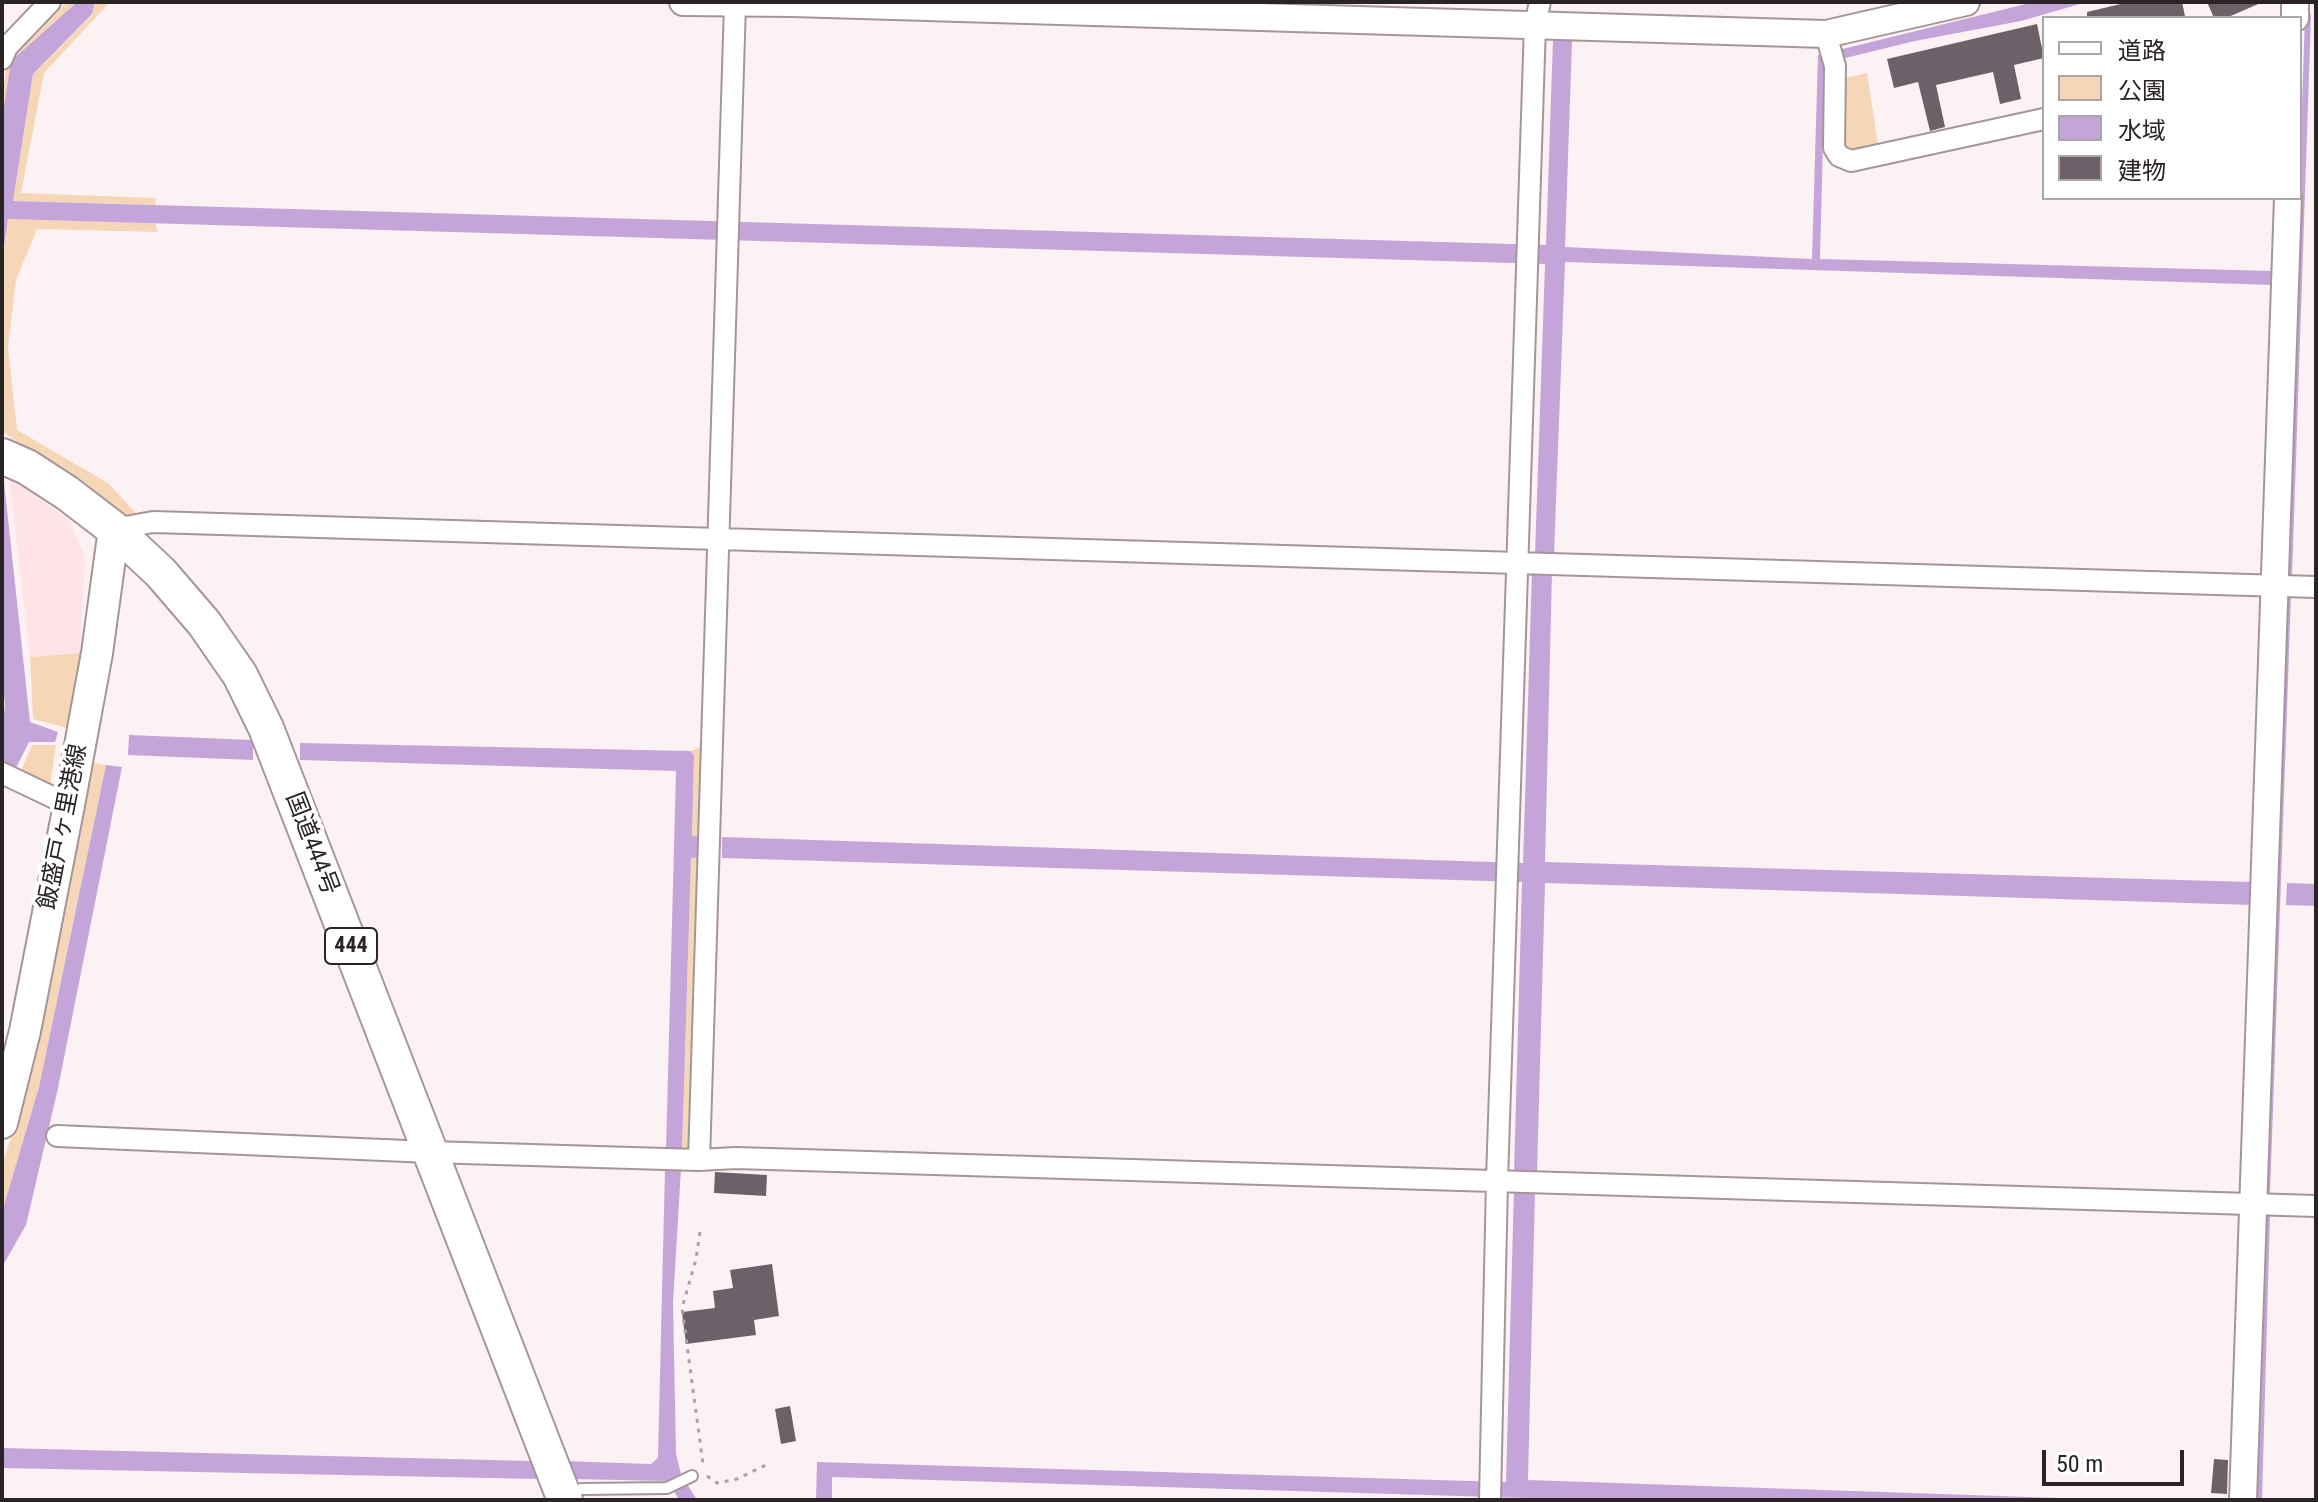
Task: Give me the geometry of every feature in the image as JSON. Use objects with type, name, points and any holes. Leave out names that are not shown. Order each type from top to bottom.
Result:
[{"type":"highway","name":"国道444号","points":[[14,462],[67,493],[114,529],[161,573],[240,675],[266,728],[563,1497]]},
{"type":"main road","name":"飯盛戸ヶ里港線","points":[[2,1123],[25,1031],[69,805],[97,653],[114,529]]},
{"type":"street","points":[[2,59],[7,47],[50,2]]},
{"type":"street","points":[[683,2],[1538,14],[1831,49],[1966,2]]},
{"type":"street","points":[[699,1160],[735,4]]},
{"type":"street","points":[[1490,1500],[1497,1180],[1538,14]]},
{"type":"street","points":[[1831,49],[1834,148],[1839,156],[1851,161],[2042,119]]},
{"type":"street","points":[[2243,1500],[2288,200]]},
{"type":"street","points":[[114,529],[153,522],[2316,587]]},
{"type":"street","points":[[10,776],[69,805]]},
{"type":"street","points":[[57,1136],[430,1152],[699,1160],[767,1159],[2316,1206]]},
{"type":"lane","points":[[563,1497],[581,1489],[667,1488],[692,1476]]},
{"type":"path","points":[[700,1232],[682,1308],[704,1473],[717,1483],[737,1479],[770,1463]]},
{"type":"shaded area","points":[[9,477],[70,521],[85,558],[80,653],[30,657]]},
{"type":"green space","points":[[67,2],[77,2],[11,61],[2,119],[8,57]]},
{"type":"green space","points":[[95,2],[110,2],[44,73],[21,193],[156,198],[155,205],[13,201],[33,74],[92,15]]},
{"type":"green space","points":[[1867,73],[1879,150],[1854,157],[1840,148],[1841,79]]},
{"type":"green space","points":[[8,219],[155,223],[158,232],[37,229],[16,280],[8,347],[17,430],[108,483],[136,513],[123,515],[2,429],[2,259]]},
{"type":"green space","points":[[80,653],[71,729],[33,719],[30,657]]},
{"type":"green space","points":[[32,745],[56,745],[50,787],[20,773]]},
{"type":"green space","points":[[703,746],[703,837],[692,837],[694,755],[690,751]]},
{"type":"green space","points":[[90,762],[106,765],[39,1087],[2,1212],[2,1164],[26,1096]]},
{"type":"green space","points":[[691,857],[702,857],[691,1148],[682,1150]]},
{"type":"water","points":[[77,2],[95,2],[92,14],[33,74],[13,201],[1546,245],[1553,40],[1562,40],[1572,41],[1565,247],[1812,259],[1818,55],[2034,2],[2087,2],[2021,21],[1915,41],[1825,63],[1820,259],[2272,271],[2273,285],[1565,262],[1554,555],[1535,555],[1545,264],[8,219],[2,259],[2,119],[11,61]]},
{"type":"water","points":[[2,463],[30,722],[58,732],[55,742],[29,742],[2,790],[5,704],[2,681]]},
{"type":"water","points":[[1532,570],[1552,571],[1545,862],[2252,882],[2252,905],[1545,883],[1537,1172],[1514,1173],[1522,882],[722,858],[722,837],[1523,863]]},
{"type":"water","points":[[129,735],[253,740],[253,760],[128,755]]},
{"type":"water","points":[[300,743],[690,751],[694,755],[692,836],[703,837],[702,857],[691,858],[682,1150],[666,1150],[676,771],[300,760]]},
{"type":"water","points":[[106,765],[122,767],[58,1088],[26,1225],[2,1267],[2,1212],[39,1087]]},
{"type":"water","points":[[2287,883],[2316,884],[2316,906],[2286,905]]},
{"type":"water","points":[[665,1168],[681,1169],[673,1303],[676,1454],[681,1474],[697,1500],[679,1500],[668,1481],[570,1479],[563,1461],[651,1464],[658,1458]]},
{"type":"water","points":[[1514,1188],[1535,1190],[1528,1480],[2118,1500],[1591,1500],[832,1477],[832,1500],[816,1500],[817,1462],[1506,1482]]},
{"type":"water","points":[[2,1448],[531,1461],[538,1479],[2,1468]]},
{"type":"building","points":[[2129,2],[2182,2],[2185,16],[2087,16],[2087,12]]},
{"type":"building","points":[[2207,2],[2263,2],[2231,16],[2213,16]]},
{"type":"building","points":[[2037,24],[2042,48],[2042,58],[2014,65],[2021,99],[2000,104],[1993,72],[1936,85],[1945,127],[1930,131],[1918,82],[1894,88],[1887,59]]},
{"type":"building","points":[[715,1172],[767,1175],[766,1196],[714,1193]]},
{"type":"building","points":[[772,1264],[779,1316],[754,1320],[756,1335],[686,1344],[682,1312],[715,1308],[713,1291],[733,1288],[730,1270]]},
{"type":"building","points":[[790,1406],[796,1441],[781,1444],[775,1409]]},
{"type":"building","points":[[2214,1459],[2228,1460],[2227,1494],[2211,1493]]},
{"type":"waterway","points":[[2302,193],[2308,16]]},
{"type":"waterway","points":[[2289,577],[2302,200]]},
{"type":"waterway","points":[[2267,1195],[2288,595]]},
{"type":"waterway","points":[[2259,1500],[2267,1216]]}]
